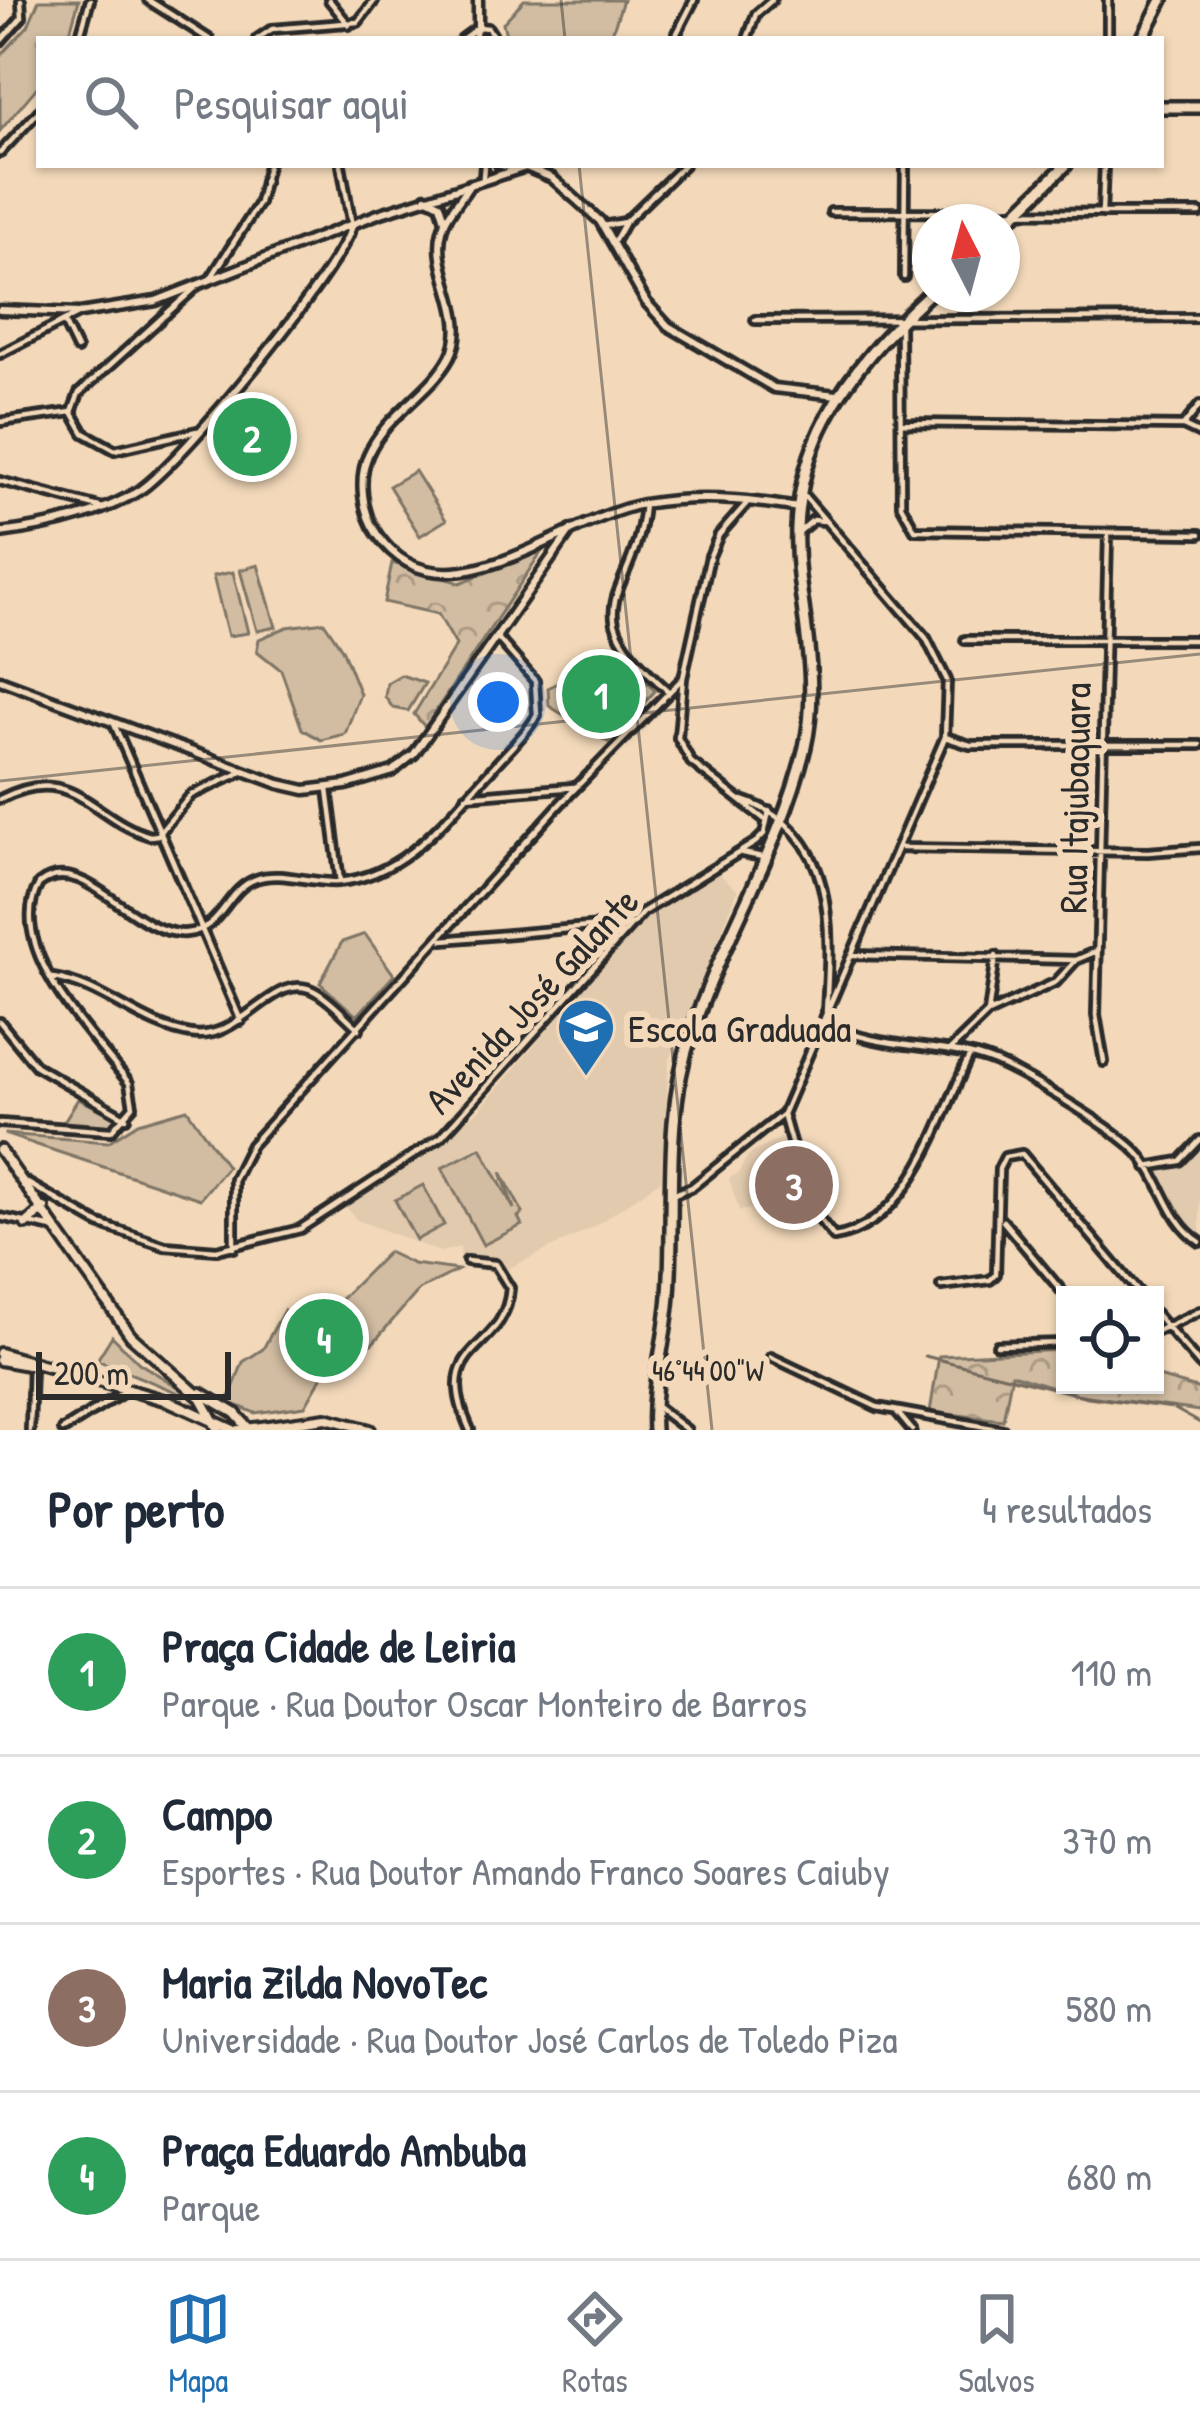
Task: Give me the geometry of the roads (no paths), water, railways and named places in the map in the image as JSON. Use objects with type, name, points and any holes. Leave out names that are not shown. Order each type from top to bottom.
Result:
[{"type":"main road","points":[[1143,36],[1159,0]]},
{"type":"main road","points":[[1164,107],[1200,107]]},
{"type":"main road","points":[[1020,210],[1063,168]]},
{"type":"main road","points":[[654,1430],[652,1404],[669,1302],[677,1082],[692,1031],[804,751],[812,692],[798,508],[826,417],[838,395],[857,363],[912,310]]},
{"type":"main road","points":[[0,1150],[130,1336],[189,1386],[254,1428]]},
{"type":"main road","points":[[26,1224],[44,1208]]},
{"type":"main road","points":[[0,1357],[130,1389],[254,1428],[326,1418],[370,1430]]},
{"type":"main road","points":[[189,1386],[216,1419],[218,1430]]},
{"type":"main road","points":[[193,1410],[209,1410],[254,1428]]},
{"type":"street","points":[[0,42],[22,17],[21,0]]},
{"type":"street","points":[[81,36],[90,0]]},
{"type":"street","points":[[148,0],[203,36]]},
{"type":"street","points":[[329,0],[349,25]]},
{"type":"street","points":[[261,36],[272,29],[349,25],[367,17],[375,0]]},
{"type":"street","points":[[475,36],[478,0]]},
{"type":"street","points":[[676,36],[694,0]]},
{"type":"street","points":[[748,36],[756,14],[772,0]]},
{"type":"street","points":[[1108,0],[1108,36]]},
{"type":"street","points":[[466,36],[478,27],[491,30],[494,36]]},
{"type":"street","points":[[0,153],[36,114]]},
{"type":"street","points":[[208,283],[263,195],[268,168]]},
{"type":"street","points":[[0,533],[103,508],[142,488],[197,431],[331,271],[352,226],[342,168]]},
{"type":"street","points":[[482,176],[483,168]]},
{"type":"street","points":[[0,310],[80,314],[156,301],[510,168]]},
{"type":"street","points":[[532,168],[550,176],[603,226],[646,302],[668,326],[774,388],[838,395]]},
{"type":"street","points":[[548,168],[550,176]]},
{"type":"street","points":[[615,240],[625,222],[681,168]]},
{"type":"street","points":[[904,168],[904,277]]},
{"type":"street","points":[[1102,213],[1104,168]]},
{"type":"street","points":[[445,224],[472,181]]},
{"type":"street","points":[[426,196],[443,208],[442,252],[457,329],[453,351],[371,449],[363,481],[367,513],[389,550],[420,569],[444,574],[482,568],[593,517],[644,504],[718,498],[798,508]]},
{"type":"street","points":[[831,212],[912,213]]},
{"type":"street","points":[[1020,215],[1200,213]]},
{"type":"street","points":[[603,226],[625,222]]},
{"type":"street","points":[[196,287],[79,393],[72,412],[84,433],[115,450],[197,431]]},
{"type":"street","points":[[0,354],[80,314]]},
{"type":"street","points":[[755,320],[1200,319]]},
{"type":"street","points":[[901,320],[902,505],[913,529],[926,535],[1200,535]]},
{"type":"street","points":[[64,322],[77,349]]},
{"type":"street","points":[[814,394],[826,417]]},
{"type":"street","points":[[1183,426],[1200,405]]},
{"type":"street","points":[[0,422],[72,412]]},
{"type":"street","points":[[900,423],[1183,426],[1200,434]]},
{"type":"street","points":[[0,481],[103,508]]},
{"type":"street","points":[[672,1195],[692,1187],[783,1114],[902,848],[945,737],[947,680],[938,660],[914,620],[802,493]]},
{"type":"street","points":[[718,498],[731,507],[731,518]]},
{"type":"street","points":[[752,500],[731,518],[707,566],[683,678],[680,745],[691,762],[764,819]]},
{"type":"street","points":[[644,504],[611,617],[620,638],[668,691]]},
{"type":"street","points":[[797,536],[808,522],[828,523]]},
{"type":"street","points":[[0,680],[242,772],[305,790],[380,777],[414,754],[571,530]]},
{"type":"street","name":"Rua Itajubaquara","points":[[1104,1062],[1096,1015],[1108,535]]},
{"type":"street","points":[[542,541],[551,556]]},
{"type":"street","points":[[0,1123],[103,1132],[126,1118],[134,1101],[129,1083],[50,978],[33,936],[31,907],[39,884],[51,876],[77,877],[155,928],[201,930],[255,879],[340,882],[400,861],[466,796],[539,710],[535,681],[496,636]]},
{"type":"street","points":[[964,640],[1200,640]]},
{"type":"street","points":[[234,1248],[234,1179],[244,1156],[578,787],[683,678]]},
{"type":"street","points":[[114,724],[241,1021]]},
{"type":"street","points":[[945,737],[970,745],[1200,745]]},
{"type":"street","points":[[158,835],[191,795],[242,772]]},
{"type":"street","points":[[0,799],[34,786],[57,787],[84,796],[144,835],[158,835]]},
{"type":"street","points":[[466,796],[578,787]]},
{"type":"street","points":[[328,789],[340,882]]},
{"type":"street","points":[[742,800],[782,814],[816,865],[825,889],[825,1020]]},
{"type":"street","name":"Avenida José Galante","points":[[24,1181],[146,1243],[234,1248],[300,1229],[441,1137],[634,922],[682,885],[742,853],[764,834],[769,811]]},
{"type":"street","points":[[771,838],[795,838]]},
{"type":"street","points":[[902,848],[1200,848]]},
{"type":"street","points":[[742,853],[763,857]]},
{"type":"street","points":[[440,940],[634,922]]},
{"type":"street","points":[[949,1051],[988,1012],[1056,982],[1076,960],[1099,950]]},
{"type":"street","points":[[854,955],[1076,960]]},
{"type":"street","points":[[988,1012],[996,956]]},
{"type":"street","points":[[50,978],[88,988],[148,1022],[185,1034],[222,1033],[274,994],[299,986],[320,994],[358,1029]]},
{"type":"street","points":[[825,1020],[882,1045],[949,1051],[1005,1066],[1125,1143],[1147,1167],[1179,1226],[1200,1242]]},
{"type":"street","points":[[0,1022],[36,1066],[126,1118]]},
{"type":"street","points":[[783,1114],[809,1206],[835,1237],[851,1234],[884,1214],[907,1183],[969,1057]]},
{"type":"street","points":[[1147,1167],[1180,1162],[1200,1140]]},
{"type":"street","points":[[941,1286],[990,1280],[996,1274],[1001,1161],[1022,1154],[1133,1286]]},
{"type":"street","points":[[44,1208],[70,1204]]},
{"type":"street","points":[[0,1217],[56,1229]]},
{"type":"street","points":[[1001,1219],[1057,1286]]},
{"type":"street","points":[[467,1261],[495,1264],[510,1288],[504,1309],[456,1375],[455,1398],[470,1430]]},
{"type":"street","points":[[1164,1329],[1200,1311]]},
{"type":"street","points":[[1164,1324],[1200,1365]]},
{"type":"street","points":[[997,1345],[1056,1343]]},
{"type":"street","points":[[771,1357],[844,1394],[897,1412],[1003,1430]]},
{"type":"street","points":[[31,1430],[35,1364]]},
{"type":"street","points":[[63,1430],[130,1389]]},
{"type":"street","points":[[652,1404],[687,1430]]},
{"type":"street","points":[[897,1412],[912,1430]]},
{"type":"waterway","points":[[925,1356],[1088,1397],[1173,1408],[1200,1423]]},
{"type":"place","name":"Campo","points":[[252,437]]},
{"type":"place","name":"Praça Cidade de Leiria","points":[[601,694]]},
{"type":"place","name":"Escola Graduada","points":[[586,1078]]},
{"type":"place","name":"Maria Zilda NovoTec","points":[[794,1185]]},
{"type":"place","name":"Praça Eduardo Ambuba","points":[[324,1338]]}]
